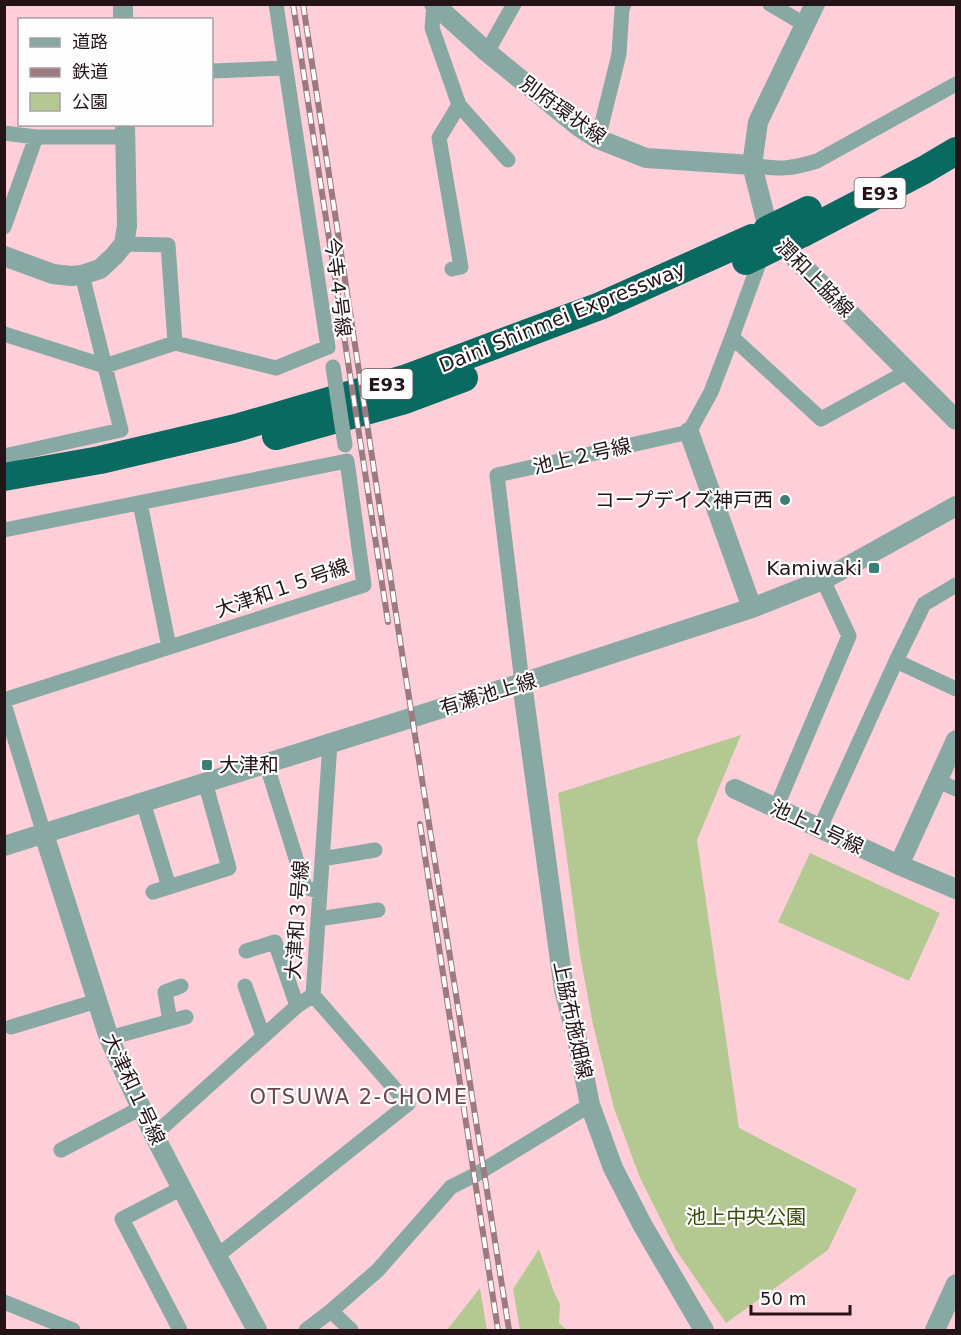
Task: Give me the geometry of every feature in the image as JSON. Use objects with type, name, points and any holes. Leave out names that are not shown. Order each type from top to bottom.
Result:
[{"type":"highway","name":"Daini Shinmei Expressway","points":[[805,221],[957,130]]},
{"type":"highway","name":"Daini Shinmei Expressway","points":[[4,497],[101,480],[239,447],[405,400],[608,323],[756,244],[924,170],[957,151]]},
{"type":"highway","name":"Daini Shinmei Expressway","points":[[4,477],[100,460],[236,428],[404,379],[600,306],[756,244]]},
{"type":"street","name":"今寺４号線","points":[[175,343],[276,368],[328,347],[276,4]]},
{"type":"street","points":[[434,4],[432,28],[459,105],[508,160]]},
{"type":"street","name":"別府環状線","points":[[434,4],[487,52],[598,140],[646,158],[752,165]]},
{"type":"street","points":[[487,52],[514,4]]},
{"type":"street","points":[[598,140],[619,54],[624,4]]},
{"type":"street","points":[[770,4],[804,24]]},
{"type":"street","name":"潤和上脇線","points":[[815,4],[758,122],[752,165],[756,244],[908,371],[957,420]]},
{"type":"street","points":[[213,71],[285,68]]},
{"type":"street","points":[[752,165],[771,169],[795,168],[817,161],[957,84]]},
{"type":"street","points":[[452,269],[460,267],[439,138],[459,105]]},
{"type":"street","points":[[4,133],[36,137],[125,131],[127,226],[124,244],[100,269],[82,274],[71,276],[53,274],[4,256]]},
{"type":"street","points":[[4,227],[36,137]]},
{"type":"street","points":[[4,334],[105,366],[175,343],[168,245],[124,244]]},
{"type":"street","points":[[752,608],[689,432],[711,392],[759,267],[756,244]]},
{"type":"street","points":[[4,456],[121,430],[82,274]]},
{"type":"street","points":[[732,337],[821,419],[908,371]]},
{"type":"street","points":[[4,530],[347,461],[328,347]]},
{"type":"street","name":"池上２号線","points":[[522,683],[497,475],[689,432]]},
{"type":"street","name":"大津和１５号線","points":[[44,834],[4,702],[364,585],[347,461]]},
{"type":"street","points":[[140,502],[169,647]]},
{"type":"street","name":"有瀬池上線","points":[[4,846],[752,608],[823,580],[957,506]]},
{"type":"street","points":[[776,808],[849,636],[823,580]]},
{"type":"street","points":[[820,828],[924,604],[957,585]]},
{"type":"street","points":[[896,661],[957,689]]},
{"type":"street","name":"上脇布施畑線","points":[[522,683],[564,990],[577,1039],[590,1105],[618,1178],[653,1245],[704,1330]]},
{"type":"street","points":[[899,865],[957,740]]},
{"type":"street","name":"大津和３号線","points":[[154,1135],[297,1006],[313,995],[330,743]]},
{"type":"street","points":[[266,763],[305,887],[320,892]]},
{"type":"street","points":[[938,781],[957,789]]},
{"type":"street","points":[[153,892],[229,868],[205,782]]},
{"type":"street","name":"池上１号線","points":[[735,789],[899,865],[957,889]]},
{"type":"street","points":[[143,802],[170,887]]},
{"type":"street","name":"大津和１号線","points":[[44,834],[110,1038],[154,1135],[257,1330]]},
{"type":"street","points":[[322,859],[375,850]]},
{"type":"street","points":[[318,919],[378,910]]},
{"type":"street","points":[[246,951],[275,942],[297,1006]]},
{"type":"street","points":[[170,1022],[165,992],[181,986]]},
{"type":"street","points":[[245,986],[263,1036]]},
{"type":"street","points":[[217,1256],[408,1104],[313,995]]},
{"type":"street","points":[[11,1027],[97,1001]]},
{"type":"street","points":[[110,1038],[186,1017]]},
{"type":"street","points":[[306,1330],[378,1270],[451,1187],[590,1105]]},
{"type":"street","points":[[62,1150],[141,1107]]},
{"type":"street","points":[[180,1330],[122,1219],[182,1188]]},
{"type":"street","points":[[935,1330],[957,1284]]},
{"type":"street","points":[[4,1302],[73,1330]]},
{"type":"street","points":[[331,1311],[351,1330]]},
{"type":"green space","name":"池上中央公園","points":[[741,735],[697,840],[739,1128],[857,1189],[828,1250],[726,1323],[676,1250],[640,1178],[614,1108],[593,1025],[580,955],[558,793]]},
{"type":"green space","points":[[810,853],[940,913],[909,981],[778,922]]},
{"type":"green space","points":[[539,1249],[560,1304],[559,1323],[567,1330],[520,1330],[513,1289]]},
{"type":"green space","points":[[480,1288],[487,1330],[447,1330]]},
{"type":"railway","points":[[293,4],[388,622]]},
{"type":"railway","points":[[303,4],[402,653],[509,1330]]},
{"type":"railway","points":[[420,824],[498,1330]]},
{"type":"place","name":"コープデイズ神戸西","points":[[785,500]]},
{"type":"place","name":"Kamiwaki","points":[[874,568]]},
{"type":"place","name":"大津和","points":[[207,765]]},
{"type":"district","name":"OTSUWA 2-CHOME","points":[[359,1097]]}]
